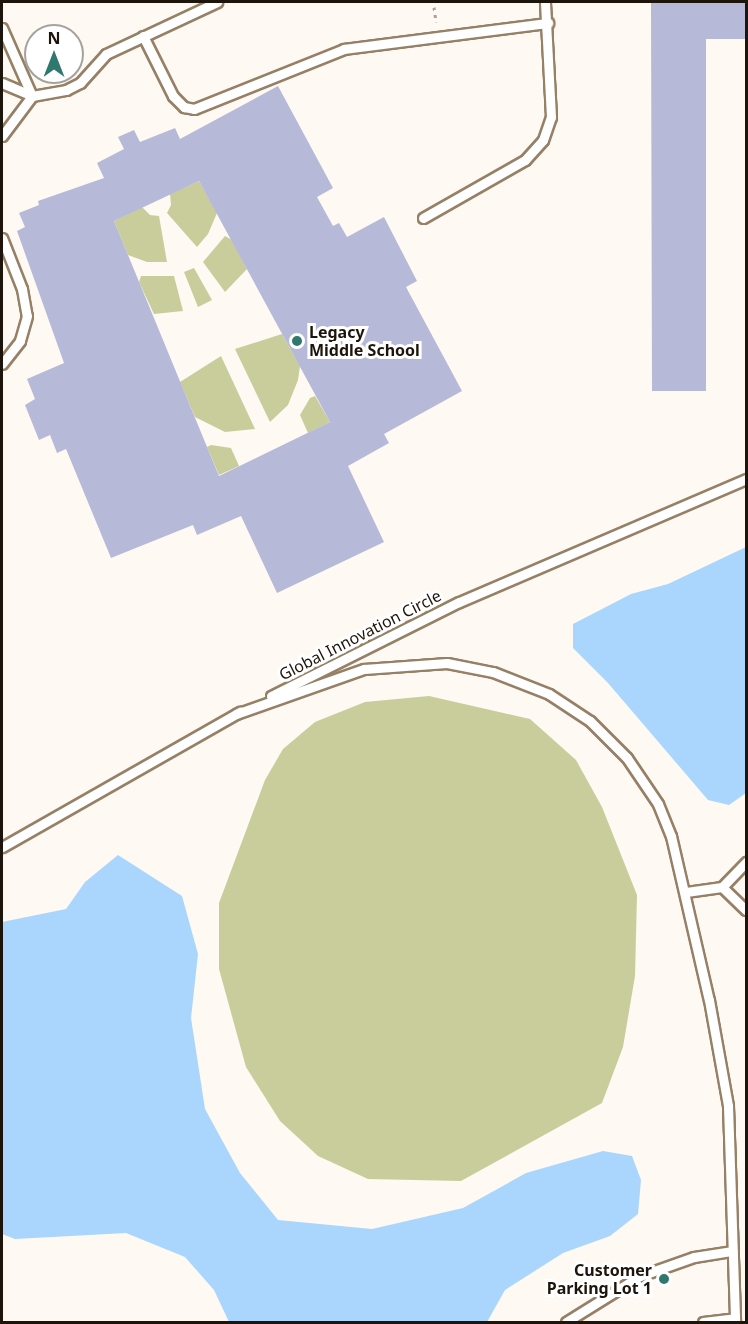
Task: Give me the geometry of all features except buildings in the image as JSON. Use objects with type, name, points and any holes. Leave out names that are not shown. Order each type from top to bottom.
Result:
[{"type":"lane","points":[[2,83],[32,96],[58,93],[73,87],[106,54],[217,2]]},
{"type":"lane","points":[[423,218],[525,160],[543,140],[551,117],[548,24],[545,2]]},
{"type":"lane","points":[[143,36],[173,96],[184,107],[194,109],[344,49],[548,24]]},
{"type":"lane","points":[[2,28],[32,96]]},
{"type":"lane","points":[[2,136],[32,96]]},
{"type":"lane","points":[[2,238],[22,289],[27,316],[20,341],[2,364]]},
{"type":"lane","name":"Global Innovation Circle","points":[[2,847],[236,714],[459,602],[747,480]]},
{"type":"lane","points":[[236,714],[345,674],[382,666],[447,663],[515,678],[580,714],[627,758],[665,820],[686,892],[728,1106],[735,1320],[703,1323]]},
{"type":"lane","points":[[686,892],[722,887],[747,862]]},
{"type":"lane","points":[[722,887],[747,910]]},
{"type":"lane","points":[[567,1323],[640,1276],[694,1257],[733,1251]]},
{"type":"path","points":[[434,7],[436,22]]},
{"type":"green space","points":[[199,181],[217,213],[208,234],[197,247],[167,213],[171,205],[170,194]]},
{"type":"green space","points":[[142,207],[150,215],[159,216],[167,262],[147,262],[128,255],[114,221]]},
{"type":"green space","points":[[225,236],[232,240],[247,269],[225,292],[203,262]]},
{"type":"green space","points":[[194,268],[212,300],[198,307],[184,272]]},
{"type":"green space","points":[[141,276],[174,276],[183,311],[154,314],[139,282]]},
{"type":"green space","points":[[282,334],[300,366],[298,380],[288,405],[270,422],[235,349]]},
{"type":"green space","points":[[221,356],[255,429],[225,432],[195,417],[180,382]]},
{"type":"green space","points":[[315,396],[330,422],[308,433],[300,415],[310,398]]},
{"type":"green space","points":[[211,445],[231,448],[239,466],[219,475],[207,447]]},
{"type":"green space","points":[[429,696],[530,719],[576,760],[602,807],[637,895],[635,976],[623,1047],[602,1103],[461,1181],[368,1179],[318,1156],[280,1121],[246,1067],[219,969],[219,903],[265,780],[283,749],[315,722],[365,702]]},
{"type":"water","points":[[746,547],[746,793],[729,805],[708,800],[608,683],[573,648],[573,624],[631,594],[668,584]]},
{"type":"water","points":[[118,855],[182,896],[198,954],[191,1018],[205,1109],[240,1173],[278,1220],[372,1229],[463,1208],[526,1173],[603,1151],[632,1156],[641,1180],[638,1214],[610,1236],[563,1253],[505,1290],[487,1322],[229,1322],[214,1290],[185,1257],[126,1233],[15,1239],[2,1234],[2,922],[66,909],[85,882]]},
{"type":"place","name":"Legacy Middle School","points":[[297,341]]},
{"type":"place","name":"Customer Parking Lot 1","points":[[664,1279]]}]
